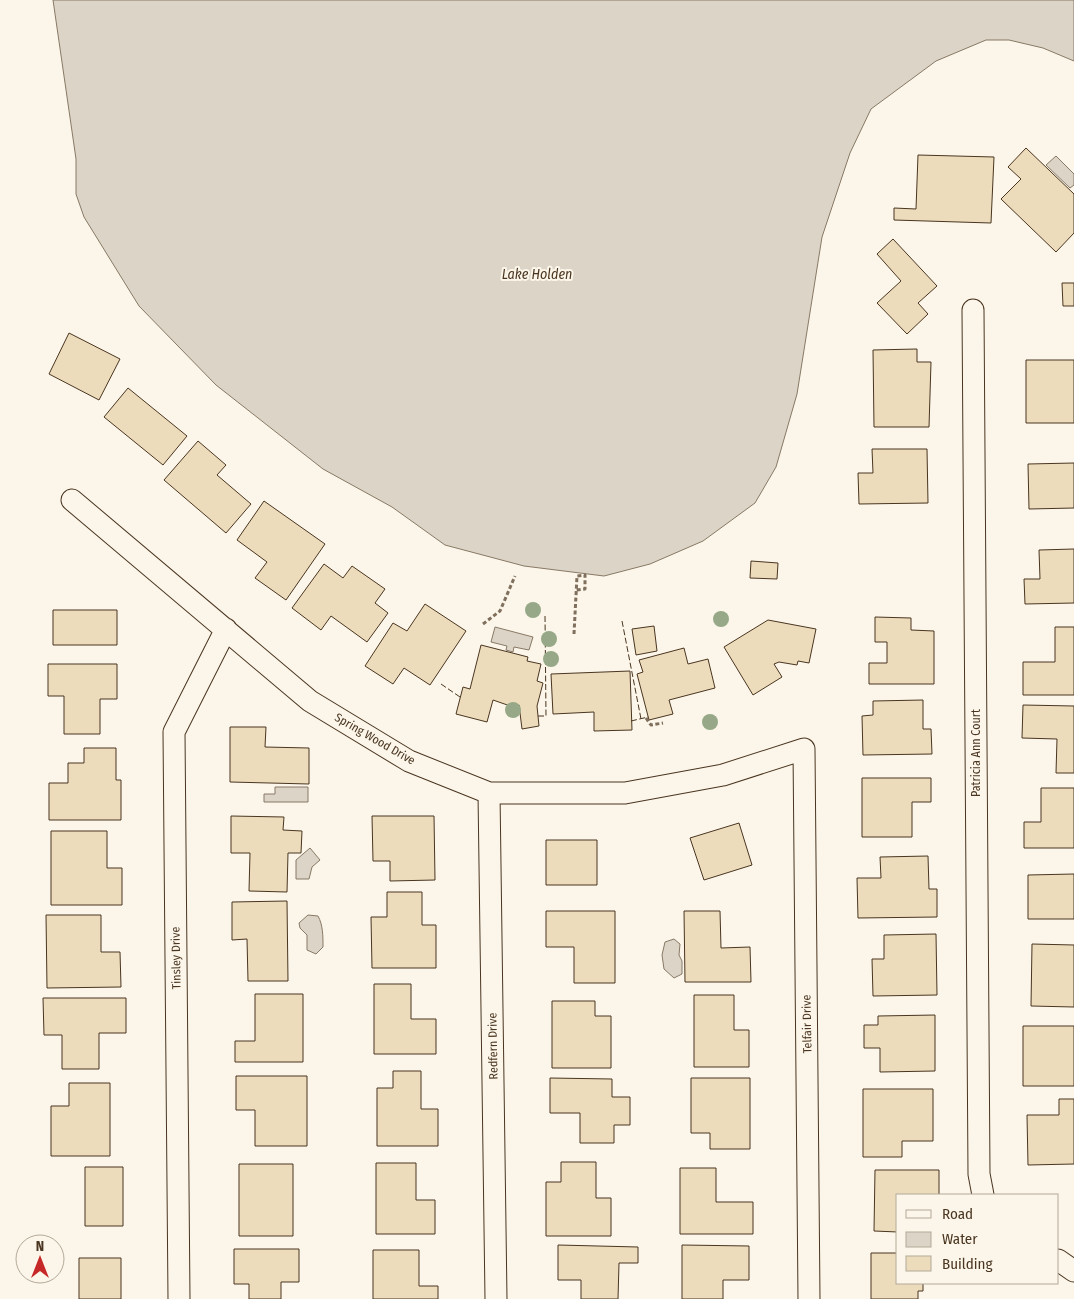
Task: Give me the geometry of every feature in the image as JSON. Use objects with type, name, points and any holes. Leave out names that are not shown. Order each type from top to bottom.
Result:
[{"type":"street","name":"Patricia Ann Court","points":[[973,310],[979,1164],[983,1194]]},
{"type":"street","name":"Spring Wood Drive","points":[[72,500],[310,701],[409,761],[489,792],[625,792],[723,775],[804,750]]},
{"type":"street","name":"Tinsley Drive","points":[[179,1299],[174,732],[226,629]]},
{"type":"street","name":"Telfair Drive","points":[[804,750],[809,1299]]},
{"type":"street","name":"Redfern Drive","points":[[489,792],[496,1299]]},
{"type":"street","points":[[1059,1261],[1074,1271]]},
{"type":"path","points":[[574,634],[576,590],[577,576],[585,575],[585,589],[576,590]]},
{"type":"path","points":[[483,624],[500,611],[515,576]]},
{"type":"path","points":[[646,718],[651,725],[663,723]]},
{"type":"water","name":"Lake Holden","points":[[53,0],[1074,0],[1074,61],[1043,48],[1009,40],[986,40],[936,61],[871,109],[850,153],[822,237],[797,394],[776,467],[755,503],[703,541],[650,564],[604,576],[524,566],[445,545],[392,507],[323,469],[216,385],[139,306],[84,217],[76,194],[76,159]]},
{"type":"water","points":[[1056,156],[1074,174],[1074,185],[1070,188],[1046,165]]},
{"type":"water","points":[[495,627],[533,637],[529,650],[514,647],[513,652],[506,650],[507,646],[491,642]]},
{"type":"water","points":[[275,787],[308,787],[308,802],[264,802],[264,794],[275,794]]},
{"type":"water","points":[[310,848],[320,860],[312,867],[309,879],[296,879],[296,860]]},
{"type":"water","points":[[308,915],[318,916],[322,927],[323,947],[316,954],[307,950],[307,935],[300,928],[299,923]]},
{"type":"water","points":[[674,939],[680,944],[679,955],[682,961],[682,974],[674,978],[664,969],[662,955],[665,942]]},
{"type":"building","points":[[1026,148],[1074,194],[1074,233],[1056,252],[1001,199],[1021,179],[1008,167]]},
{"type":"building","points":[[918,155],[994,157],[991,223],[894,220],[894,208],[916,209]]},
{"type":"building","points":[[893,239],[937,286],[918,303],[928,314],[907,334],[877,303],[901,281],[877,254]]},
{"type":"building","points":[[1062,283],[1074,283],[1074,306],[1063,306]]},
{"type":"building","points":[[69,333],[120,359],[99,400],[49,374]]},
{"type":"building","points":[[917,349],[917,362],[931,362],[929,427],[874,427],[873,350]]},
{"type":"building","points":[[1026,360],[1074,360],[1074,423],[1026,423]]},
{"type":"building","points":[[128,388],[187,436],[163,465],[104,417]]},
{"type":"building","points":[[198,441],[226,465],[217,475],[251,504],[226,533],[164,480]]},
{"type":"building","points":[[872,449],[927,449],[928,503],[859,504],[858,473],[873,473]]},
{"type":"building","points":[[1074,463],[1074,508],[1029,509],[1028,464]]},
{"type":"building","points":[[264,501],[325,544],[286,600],[255,578],[267,562],[237,540]]},
{"type":"building","points":[[1074,549],[1074,603],[1025,604],[1024,579],[1040,579],[1039,550]]},
{"type":"building","points":[[751,561],[778,563],[777,579],[750,578]]},
{"type":"building","points":[[324,564],[343,578],[352,566],[385,589],[375,603],[388,613],[367,642],[331,616],[321,630],[292,608]]},
{"type":"building","points":[[425,604],[466,631],[430,685],[404,668],[393,684],[365,666],[393,623],[407,631]]},
{"type":"building","points":[[53,610],[117,610],[117,645],[53,645]]},
{"type":"building","points":[[875,617],[911,618],[911,630],[934,631],[934,684],[869,684],[869,663],[887,663],[887,642],[875,642]]},
{"type":"building","points":[[768,620],[816,629],[809,663],[798,661],[797,665],[779,662],[774,664],[782,677],[753,695],[724,647]]},
{"type":"building","points":[[654,626],[657,651],[636,655],[632,629]]},
{"type":"building","points":[[1055,627],[1074,627],[1074,695],[1023,695],[1023,662],[1055,662]]},
{"type":"building","points":[[481,645],[528,657],[527,661],[541,664],[537,681],[543,683],[537,706],[539,726],[522,729],[519,705],[516,708],[493,700],[487,722],[456,714],[463,687],[470,689]]},
{"type":"building","points":[[684,648],[688,664],[708,659],[715,688],[669,700],[673,714],[649,720],[637,674],[643,672],[639,660]]},
{"type":"building","points":[[48,664],[117,664],[117,699],[100,699],[100,734],[64,734],[64,696],[48,696]]},
{"type":"building","points":[[630,671],[632,730],[594,731],[594,712],[553,714],[551,674]]},
{"type":"building","points":[[923,700],[923,729],[931,729],[932,754],[863,755],[862,716],[873,715],[873,701]]},
{"type":"building","points":[[1023,705],[1074,706],[1074,773],[1056,773],[1057,739],[1022,738]]},
{"type":"building","points":[[230,727],[266,727],[265,747],[309,748],[309,784],[230,782]]},
{"type":"building","points":[[84,748],[116,748],[116,780],[121,780],[121,820],[49,820],[49,783],[68,783],[68,763],[84,763]]},
{"type":"building","points":[[862,778],[931,778],[931,802],[912,802],[912,837],[862,837]]},
{"type":"building","points":[[1041,788],[1074,788],[1074,848],[1024,848],[1024,822],[1041,822]]},
{"type":"building","points":[[231,816],[284,817],[283,830],[302,831],[301,853],[288,853],[287,892],[249,891],[250,853],[231,853]]},
{"type":"building","points":[[372,816],[434,816],[435,880],[390,881],[390,861],[373,861]]},
{"type":"building","points":[[739,823],[752,865],[704,880],[690,838]]},
{"type":"building","points":[[51,831],[107,831],[107,868],[122,868],[122,905],[51,905]]},
{"type":"building","points":[[546,840],[597,840],[597,885],[546,885]]},
{"type":"building","points":[[928,856],[929,889],[937,889],[937,917],[858,918],[857,878],[881,878],[880,857]]},
{"type":"building","points":[[1074,874],[1074,919],[1028,919],[1028,875]]},
{"type":"building","points":[[387,892],[422,892],[422,925],[436,925],[436,968],[372,968],[371,917],[387,917]]},
{"type":"building","points":[[287,901],[288,981],[248,981],[247,939],[232,940],[232,902]]},
{"type":"building","points":[[546,911],[615,911],[615,983],[574,983],[574,947],[546,947]]},
{"type":"building","points":[[684,911],[720,911],[721,948],[750,947],[751,982],[685,982]]},
{"type":"building","points":[[46,915],[101,915],[101,952],[120,952],[121,987],[47,988]]},
{"type":"building","points":[[936,934],[937,995],[873,996],[872,959],[884,959],[884,935]]},
{"type":"building","points":[[1032,944],[1074,945],[1074,1007],[1031,1006]]},
{"type":"building","points":[[374,984],[411,984],[411,1019],[436,1019],[436,1054],[374,1054]]},
{"type":"building","points":[[255,994],[303,994],[303,1062],[235,1062],[235,1041],[255,1041]]},
{"type":"building","points":[[694,995],[734,995],[734,1030],[749,1030],[749,1067],[694,1067]]},
{"type":"building","points":[[43,998],[126,998],[126,1033],[99,1033],[99,1069],[62,1069],[62,1035],[44,1035]]},
{"type":"building","points":[[552,1001],[595,1001],[595,1016],[611,1016],[611,1068],[552,1068]]},
{"type":"building","points":[[935,1015],[935,1071],[880,1072],[880,1048],[864,1048],[864,1025],[878,1025],[878,1016]]},
{"type":"building","points":[[1023,1026],[1074,1026],[1074,1086],[1023,1086]]},
{"type":"building","points":[[393,1071],[421,1071],[421,1109],[438,1109],[438,1146],[377,1146],[377,1088],[393,1088]]},
{"type":"building","points":[[236,1076],[307,1076],[307,1146],[255,1146],[255,1110],[236,1110]]},
{"type":"building","points":[[550,1078],[612,1079],[612,1097],[630,1097],[630,1125],[614,1125],[614,1143],[580,1143],[580,1113],[550,1113]]},
{"type":"building","points":[[691,1078],[750,1078],[750,1149],[710,1149],[710,1133],[691,1133]]},
{"type":"building","points":[[69,1083],[110,1083],[110,1156],[51,1156],[51,1106],[69,1106]]},
{"type":"building","points":[[863,1089],[933,1089],[933,1141],[902,1141],[902,1157],[863,1157]]},
{"type":"building","points":[[1059,1099],[1074,1099],[1074,1164],[1028,1165],[1027,1115],[1059,1115]]},
{"type":"building","points":[[561,1162],[596,1162],[596,1198],[611,1198],[611,1236],[546,1236],[546,1182],[561,1182]]},
{"type":"building","points":[[376,1163],[416,1163],[416,1200],[435,1200],[435,1234],[376,1234]]},
{"type":"building","points":[[239,1164],[293,1164],[293,1236],[239,1236]]},
{"type":"building","points":[[85,1167],[123,1167],[123,1226],[85,1226]]},
{"type":"building","points":[[680,1168],[716,1168],[716,1202],[753,1202],[753,1234],[680,1234]]},
{"type":"building","points":[[875,1170],[939,1170],[939,1194],[896,1194],[896,1232],[874,1231]]},
{"type":"building","points":[[558,1245],[638,1247],[638,1263],[619,1263],[618,1299],[581,1299],[581,1280],[558,1280]]},
{"type":"building","points":[[682,1245],[749,1246],[749,1280],[723,1280],[723,1299],[682,1299]]},
{"type":"building","points":[[234,1249],[299,1249],[299,1282],[281,1282],[281,1299],[249,1299],[249,1284],[234,1284]]},
{"type":"building","points":[[373,1250],[419,1250],[419,1286],[438,1286],[438,1299],[373,1299]]},
{"type":"building","points":[[871,1253],[896,1253],[896,1284],[923,1284],[923,1291],[918,1291],[918,1299],[871,1299]]},
{"type":"building","points":[[79,1258],[121,1258],[121,1299],[79,1299]]},
{"type":"fence","points":[[538,716],[546,716],[545,615]]},
{"type":"fence","points":[[622,621],[641,719]]},
{"type":"fence","points":[[441,684],[460,697]]},
{"type":"fence","points":[[631,721],[648,717]]}]
